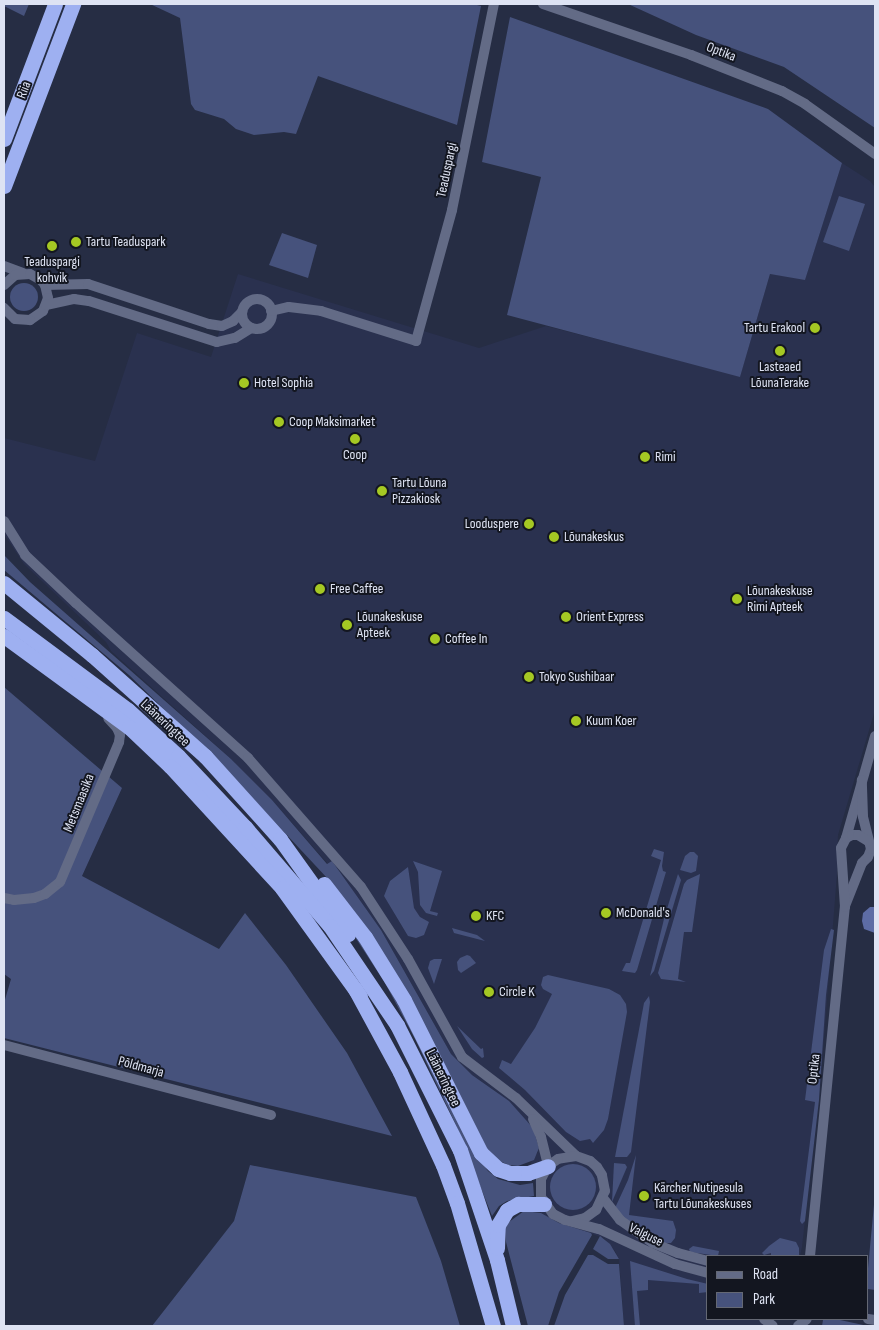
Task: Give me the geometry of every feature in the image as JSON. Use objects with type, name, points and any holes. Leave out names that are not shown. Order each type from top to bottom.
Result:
[{"type":"highway","name":"Riia","points":[[4,139],[55,4]]},
{"type":"highway","name":"Riia","points":[[4,186],[73,4]]},
{"type":"highway","points":[[4,578],[24,600]]},
{"type":"highway","points":[[4,585],[92,654],[205,756],[328,889],[378,957],[416,1020],[472,1136],[486,1159],[498,1169],[515,1174],[528,1173],[548,1166]]},
{"type":"highway","name":"Lääneringtee","points":[[4,618],[128,710],[178,756],[245,826],[330,926],[398,1024],[460,1150],[497,1260],[513,1326]]},
{"type":"highway","points":[[4,636],[129,727],[170,766],[248,848],[282,888],[360,996]]},
{"type":"highway","points":[[280,839],[358,950],[384,992],[398,1024]]},
{"type":"highway","name":"Lääneringtee","points":[[284,874],[360,996],[400,1072],[443,1165],[457,1203],[492,1326]]},
{"type":"highway","points":[[497,1260],[496,1232],[503,1214],[518,1204],[544,1204]]},
{"type":"street","name":"Teaduspargi","points":[[271,311],[288,307],[321,311],[416,341],[452,210],[494,4]]},
{"type":"street","name":"Optika","points":[[543,4],[776,88],[805,104],[875,154]]},
{"type":"street","points":[[4,266],[36,276],[45,285],[48,298],[46,305],[37,317],[30,320],[22,320],[5,314]]},
{"type":"street","points":[[4,285],[9,279],[23,273]]},
{"type":"street","points":[[45,285],[88,284],[222,326],[233,321],[248,302],[256,299],[264,301],[271,311],[271,319],[266,326],[258,329],[251,328],[235,338],[217,342],[89,301],[74,299],[46,305]]},
{"type":"street","points":[[242,312],[243,319],[251,328]]},
{"type":"street","points":[[4,521],[25,554],[254,765],[361,887],[408,959],[462,1057],[516,1098],[576,1156],[590,1161],[597,1167],[604,1184],[603,1198],[591,1214],[572,1221]]},
{"type":"street","name":"Metsmaasika","points":[[4,898],[14,900],[34,898],[44,894],[60,882],[73,855],[120,735],[111,721],[76,689]]},
{"type":"street","points":[[845,907],[841,848],[846,838],[875,736]]},
{"type":"street","points":[[845,907],[862,863],[868,857],[871,849],[863,816],[862,780]]},
{"type":"street","points":[[846,838],[858,834],[868,842]]},
{"type":"street","points":[[841,848],[842,856],[847,862],[862,863]]},
{"type":"street","name":"Optika","points":[[810,1255],[845,907]]},
{"type":"street","name":"Põldmarja","points":[[4,1045],[271,1115]]},
{"type":"street","points":[[531,1114],[541,1136],[548,1166]]},
{"type":"street","points":[[544,1204],[540,1188],[541,1180],[548,1166],[558,1160],[576,1156]]},
{"type":"street","name":"Valguse","points":[[603,1198],[620,1220],[653,1243],[678,1254],[706,1261]]},
{"type":"street","name":"Valguse","points":[[544,1204],[553,1214],[621,1238],[675,1264],[706,1272]]},
{"type":"street","name":"Optika","points":[[804,1255],[811,1234]]},
{"type":"shaded area","points":[[842,163],[870,181],[875,187],[875,710],[838,835],[837,874],[821,1076],[802,1247],[800,1255],[706,1255],[706,1320],[759,1320],[765,1326],[624,1326],[619,1259],[615,1251],[604,1238],[559,1223],[541,1213],[531,1162],[538,1152],[498,1093],[472,1075],[451,1054],[381,930],[332,861],[328,864],[272,800],[231,759],[111,651],[106,642],[24,564],[4,534],[4,438],[95,461],[137,333],[211,357],[238,274],[479,348],[546,326],[740,376],[770,274],[805,279]]},
{"type":"shaded area","points":[[870,907],[875,907],[875,933],[864,929],[862,921],[863,913]]},
{"type":"green space","points":[[4,4],[29,4],[24,16],[4,6]]},
{"type":"green space","points":[[150,4],[473,4],[481,6],[457,125],[318,76],[296,134],[284,132],[254,135],[236,129],[224,119],[195,110],[191,104],[180,18]]},
{"type":"green space","points":[[628,4],[875,4],[875,128],[784,67],[696,35]]},
{"type":"green space","points":[[510,17],[768,109],[842,163],[805,280],[770,274],[740,377],[507,315],[541,177],[482,162]]},
{"type":"green space","points":[[839,196],[865,204],[849,251],[823,242]]},
{"type":"green space","points":[[282,233],[317,245],[308,278],[269,265]]},
{"type":"green space","points":[[24,283],[34,287],[38,297],[34,307],[24,311],[14,307],[10,297],[14,287]]},
{"type":"green space","points":[[4,555],[30,582],[231,759],[272,800],[327,864],[332,861],[381,930],[451,1054],[472,1075],[509,1101],[533,1128],[539,1148],[534,1160],[518,1166],[509,1165],[497,1160],[484,1148],[328,879],[227,771],[129,675],[4,570]]},
{"type":"green space","points":[[4,687],[122,788],[82,876],[219,949],[245,913],[286,965],[347,1053],[392,1136],[4,1038],[4,1003],[11,979],[4,974]]},
{"type":"green space","points":[[654,849],[664,852],[662,866],[663,871],[666,872],[637,970],[635,973],[622,971],[626,963],[630,963],[661,860],[651,856]]},
{"type":"green space","points":[[690,852],[694,852],[698,856],[696,871],[691,873],[680,870],[685,856]]},
{"type":"green space","points":[[413,861],[442,871],[430,911],[438,913],[437,916],[426,913],[420,905],[418,872]]},
{"type":"green space","points":[[408,867],[414,908],[420,917],[429,922],[424,935],[416,938],[408,936],[384,896],[390,881]]},
{"type":"green space","points":[[678,874],[681,880],[654,971],[650,976],[665,915]]},
{"type":"green space","points":[[700,874],[692,932],[684,932],[678,979],[686,982],[661,979],[658,973],[684,884],[687,880]]},
{"type":"green space","points":[[452,928],[477,935],[485,941],[454,933]]},
{"type":"green space","points":[[353,929],[387,982],[473,1152],[488,1171],[498,1179],[520,1185],[533,1183],[534,1196],[507,1201],[499,1206],[492,1216],[456,1125],[415,1039],[385,983],[351,931]]},
{"type":"green space","points":[[831,929],[834,930],[826,995],[819,1100],[805,1221],[802,1224],[800,1221],[815,1102],[805,1100],[824,950]]},
{"type":"green space","points":[[467,955],[476,963],[461,973],[458,970],[457,962],[460,958]]},
{"type":"green space","points":[[442,959],[434,984],[428,968],[430,961]]},
{"type":"green space","points":[[548,975],[609,989],[620,995],[626,1004],[627,1012],[608,1119],[604,1130],[593,1143],[590,1139],[580,1141],[566,1132],[525,1090],[499,1068],[502,1060],[511,1064],[535,1028],[552,994],[543,989],[541,985],[543,977]]},
{"type":"green space","points":[[649,996],[650,1002],[631,1152],[627,1157],[615,1157],[644,1003]]},
{"type":"green space","points":[[457,1026],[481,1049],[483,1048],[484,1057],[482,1058],[472,1049]]},
{"type":"green space","points":[[636,1155],[629,1215],[673,1221],[676,1230],[675,1238],[671,1243],[657,1240],[627,1221],[615,1208],[628,1180]]},
{"type":"green space","points":[[614,1163],[625,1164],[627,1167],[612,1202]]},
{"type":"green space","points":[[578,1164],[590,1170],[595,1178],[595,1196],[590,1204],[582,1209],[568,1210],[556,1204],[551,1196],[550,1182],[556,1170],[564,1165]]},
{"type":"green space","points":[[250,1165],[416,1197],[441,1261],[460,1326],[152,1326],[234,1221]]},
{"type":"green space","points":[[875,1194],[875,1290],[869,1289],[869,1257]]},
{"type":"green space","points":[[524,1211],[541,1213],[559,1223],[591,1233],[592,1235],[559,1292],[548,1326],[528,1326],[506,1242],[505,1229],[509,1222]]},
{"type":"green space","points":[[600,1236],[610,1244],[619,1259],[608,1259],[593,1249]]},
{"type":"green space","points":[[780,1238],[796,1242],[799,1248],[799,1255],[771,1255],[771,1253],[764,1255],[762,1253]]},
{"type":"green space","points":[[693,1246],[719,1251],[718,1255],[711,1255],[690,1252],[689,1249]]},
{"type":"green space","points":[[588,1255],[593,1255],[608,1264],[619,1264],[624,1326],[554,1326],[565,1295]]},
{"type":"green space","points":[[630,1261],[706,1284],[706,1292],[699,1293],[699,1284],[648,1280],[648,1290],[637,1291],[640,1326],[635,1326]]},
{"type":"green space","points":[[823,1320],[840,1320],[868,1326],[822,1326]]},
{"type":"place","name":"Tartu Teaduspark","points":[[76,242]]},
{"type":"place","name":"Teaduspargi kohvik","points":[[52,246]]},
{"type":"place","name":"Tartu Erakool","points":[[815,328]]},
{"type":"place","name":"Lasteaed LõunaTerake","points":[[780,351]]},
{"type":"place","name":"Hotel Sophia","points":[[244,383]]},
{"type":"place","name":"Coop Maksimarket","points":[[279,422]]},
{"type":"place","name":"Coop","points":[[355,439]]},
{"type":"place","name":"Rimi","points":[[645,457]]},
{"type":"place","name":"Tartu Lõuna Pizzakiosk","points":[[382,491]]},
{"type":"place","name":"Looduspere","points":[[529,524]]},
{"type":"place","name":"Lõunakeskus","points":[[554,537]]},
{"type":"place","name":"Free Caffee","points":[[320,589]]},
{"type":"place","name":"Lõunakeskuse Rimi Apteek","points":[[737,599]]},
{"type":"place","name":"Orient Express","points":[[566,617]]},
{"type":"place","name":"Lõunakeskuse Apteek","points":[[347,625]]},
{"type":"place","name":"Coffee In","points":[[435,639]]},
{"type":"place","name":"Tokyo Sushibaar","points":[[529,677]]},
{"type":"place","name":"Kuum Koer","points":[[576,721]]},
{"type":"place","name":"McDonald's","points":[[606,913]]},
{"type":"place","name":"KFC","points":[[476,916]]},
{"type":"place","name":"Circle K","points":[[489,992]]},
{"type":"place","name":"Kärcher Nutipesula Tartu Lõunakeskuses","points":[[644,1196]]}]
